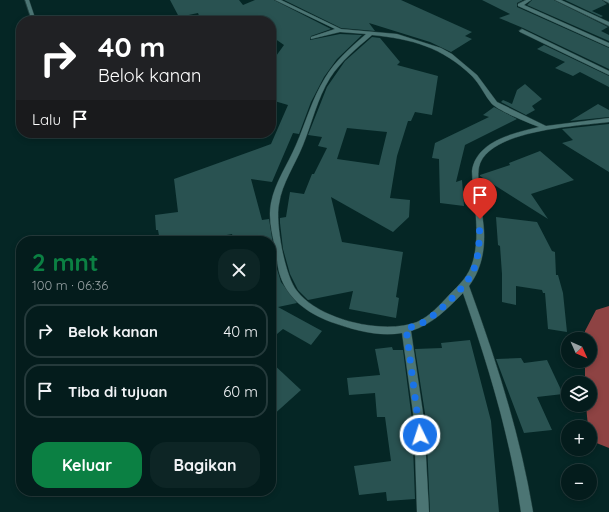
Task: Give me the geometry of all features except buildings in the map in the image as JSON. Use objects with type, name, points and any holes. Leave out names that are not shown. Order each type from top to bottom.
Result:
[{"type":"street","points":[[27,0],[32,16]]},
{"type":"street","points":[[277,0],[340,30]]},
{"type":"street","points":[[529,0],[520,5],[609,45]]},
{"type":"street","points":[[557,0],[609,24]]},
{"type":"street","points":[[605,0],[609,2]]},
{"type":"street","points":[[313,38],[329,32],[340,30],[397,36],[439,50],[450,55],[475,76],[495,103],[544,127]]},
{"type":"street","points":[[522,31],[609,73]]},
{"type":"street","points":[[371,33],[342,59],[319,94],[300,144],[280,186],[273,218],[284,278],[293,294],[301,303],[320,314],[367,329],[386,330],[419,325],[449,302],[473,273],[477,259],[480,219],[475,169],[481,155],[511,137],[544,127],[609,120]]},
{"type":"street","points":[[464,284],[489,353],[506,411],[522,479],[527,512]]},
{"type":"street","points":[[406,328],[419,420],[423,512]]},
{"type":"waterway","points":[[609,321],[603,331],[606,404],[609,428]]},
{"type":"route","points":[[420,435],[406,328],[419,325],[432,316],[449,302],[473,273],[479,244],[480,219]]}]
